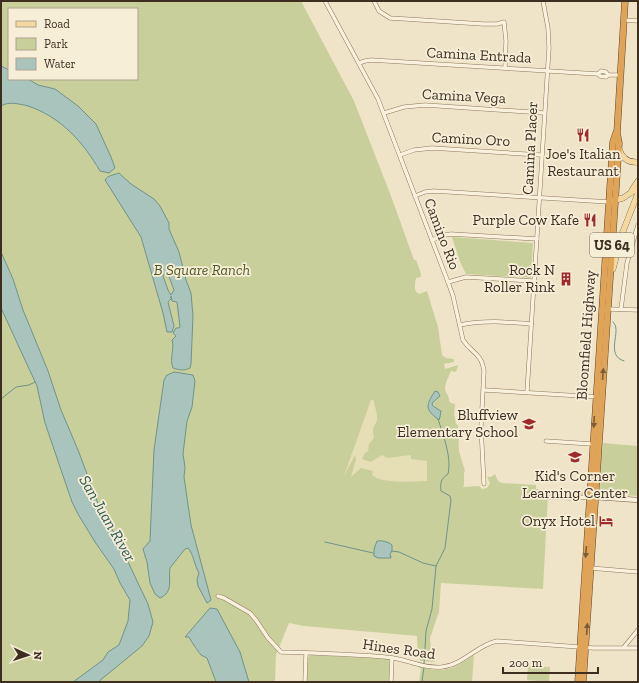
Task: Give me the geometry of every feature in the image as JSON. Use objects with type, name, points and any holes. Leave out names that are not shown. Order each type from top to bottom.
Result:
[{"type":"highway","name":"US 64","points":[[616,133],[625,1]]},
{"type":"highway","name":"Bloomfield Highway","points":[[578,682],[583,647],[598,397],[612,201],[619,143],[616,133]]},
{"type":"highway","name":"Bloomfield Highway","points":[[604,308],[609,289],[612,201],[612,142],[616,133]]},
{"type":"highway","name":"Bloomfield Highway","points":[[593,497],[592,444],[598,397]]},
{"type":"highway","name":"Bloomfield Highway","points":[[583,647],[584,682]]},
{"type":"main road","points":[[619,143],[620,151],[623,157],[631,162],[638,162]]},
{"type":"main road","points":[[628,195],[638,180]]},
{"type":"main road","points":[[612,201],[628,195],[638,188]]},
{"type":"main road","points":[[609,289],[622,234],[638,193]]},
{"type":"street","name":"Camino Rio","points":[[325,1],[375,93],[384,113],[448,282],[463,340],[466,345],[481,358],[484,371],[481,428],[484,484]]},
{"type":"street","points":[[374,1],[379,11],[390,18],[482,24],[497,24],[504,22],[506,41],[505,68]]},
{"type":"street","name":"Camina Placer","points":[[527,392],[549,48],[548,28],[543,1]]},
{"type":"street","points":[[624,20],[638,21]]},
{"type":"street","name":"Camina Entrada","points":[[359,63],[371,60],[598,74],[606,77],[608,75],[620,75]]},
{"type":"street","name":"Camina Vega","points":[[384,113],[404,107],[425,105],[544,113]]},
{"type":"street","name":"Camino Oro","points":[[400,155],[414,150],[432,148],[542,155]]},
{"type":"street","points":[[415,196],[425,192],[434,191],[612,201]]},
{"type":"street","points":[[621,310],[626,265],[638,225]]},
{"type":"street","points":[[432,240],[451,234],[537,239]]},
{"type":"street","points":[[448,282],[460,278],[472,277],[533,281]]},
{"type":"street","points":[[604,308],[638,310]]},
{"type":"street","points":[[460,325],[488,321],[531,324]]},
{"type":"street","points":[[484,390],[598,397]]},
{"type":"street","points":[[546,442],[592,444]]},
{"type":"street","points":[[548,497],[593,497],[638,500]]},
{"type":"street","points":[[588,568],[638,572]]},
{"type":"street","name":"Hines Road","points":[[218,596],[250,613],[268,638],[281,652],[392,658],[420,666],[444,667],[457,663],[486,644],[497,641],[583,647],[638,648]]},
{"type":"street","points":[[624,647],[638,630]]},
{"type":"street","points":[[305,682],[306,653]]},
{"type":"street","points":[[391,682],[392,658]]},
{"type":"shaded area","points":[[371,400],[374,401],[377,417],[372,432],[374,438],[369,444],[368,451],[365,453],[376,459],[382,454],[411,455],[412,459],[427,460],[427,481],[387,481],[375,478],[372,475],[357,472],[351,477],[356,460],[351,462],[343,478]]},
{"type":"green space","name":"B Square Ranch","points":[[1,1],[301,1],[354,101],[414,260],[416,260],[421,274],[421,277],[416,278],[416,291],[419,294],[427,291],[438,327],[442,355],[446,358],[454,359],[454,362],[444,364],[445,369],[458,365],[456,372],[451,371],[445,389],[449,397],[449,401],[455,404],[454,414],[456,424],[458,425],[459,451],[465,471],[463,487],[479,486],[482,489],[487,488],[490,483],[487,477],[491,477],[495,474],[498,481],[502,483],[536,485],[536,489],[585,492],[586,494],[548,495],[543,589],[441,583],[439,612],[430,638],[431,651],[428,655],[429,657],[435,659],[435,662],[420,661],[418,656],[417,636],[304,626],[289,623],[276,655],[275,682],[1,682]],"holes":[[[435,391],[433,405],[441,411],[438,419],[427,404]],[[371,400],[374,401],[377,420],[373,428],[374,438],[369,444],[368,451],[362,459],[371,462],[382,455],[387,458],[411,455],[411,459],[427,461],[427,481],[382,480],[372,475],[373,471],[361,468],[351,477],[356,460],[355,455],[344,476]]]},
{"type":"green space","points":[[452,237],[533,243],[531,278],[466,274],[460,262]]},
{"type":"green space","points":[[603,443],[638,446],[638,496],[600,493]]},
{"type":"green space","points":[[310,655],[389,659],[389,682],[307,682],[308,658]]},
{"type":"green space","points":[[474,655],[472,682],[419,682],[421,669],[417,666],[434,670],[447,669]]},
{"type":"green space","points":[[528,666],[550,667],[549,682],[527,680]]},
{"type":"water","points":[[1,66],[8,70],[8,80],[30,80],[38,85],[55,89],[78,106],[96,124],[115,168],[109,173],[100,171],[86,150],[70,132],[51,117],[40,111],[28,106],[14,103],[4,104],[1,106]]},
{"type":"water","points":[[119,173],[131,184],[154,199],[160,206],[169,223],[169,229],[179,252],[191,293],[193,316],[191,364],[190,368],[188,369],[182,370],[173,368],[172,364],[172,340],[176,336],[173,333],[176,328],[180,327],[177,302],[172,301],[171,296],[171,299],[168,302],[174,326],[172,332],[167,332],[141,237],[105,180],[109,176]],"holes":[[[167,271],[174,290],[171,295],[163,276]]]},
{"type":"water","name":"San Juan River","points":[[1,252],[13,279],[23,310],[48,371],[61,410],[99,506],[117,538],[148,604],[153,622],[149,636],[142,646],[98,682],[73,682],[103,660],[108,652],[119,645],[128,621],[130,600],[114,569],[95,542],[72,502],[45,423],[37,386],[1,308]]},
{"type":"water","points":[[174,372],[193,375],[195,381],[192,407],[187,421],[183,454],[185,467],[184,477],[191,525],[211,600],[207,603],[198,586],[197,580],[199,573],[192,554],[188,548],[185,549],[170,568],[169,589],[160,598],[155,594],[150,583],[147,562],[143,549],[150,541],[154,450],[164,380],[167,375]]},
{"type":"water","points":[[435,391],[438,392],[440,396],[432,403],[433,406],[441,411],[439,420],[431,413],[428,407],[428,403]]},
{"type":"water","points":[[377,541],[392,545],[392,551],[390,554],[391,558],[378,558],[374,556],[374,549]]},
{"type":"water","points":[[210,608],[217,609],[240,652],[249,682],[216,682],[207,658],[201,655],[189,637],[185,637]]},
{"type":"waterway","points":[[613,322],[616,326],[614,348],[615,354],[618,358],[624,361]]},
{"type":"waterway","points":[[1,399],[16,387],[29,385],[35,382]]},
{"type":"waterway","points":[[424,664],[426,631],[432,609],[436,566],[445,548],[451,500],[450,496],[441,491],[442,481],[448,474],[449,460],[438,419]]},
{"type":"waterway","points":[[325,542],[373,553]]},
{"type":"waterway","points":[[392,551],[399,552],[423,563],[436,566]]},
{"type":"waterway","points":[[422,682],[424,667]]},
{"type":"place","name":"Joe's Italian Restaurant","points":[[583,135]]},
{"type":"place","name":"Purple Cow Kafe","points":[[590,220]]},
{"type":"place","name":"Rock N Roller Rink","points":[[566,279]]},
{"type":"place","name":"Bluffview Elementary School","points":[[529,424]]},
{"type":"place","name":"Kid's Corner Learning Center","points":[[575,457]]},
{"type":"place","name":"Onyx Hotel","points":[[606,521]]}]
